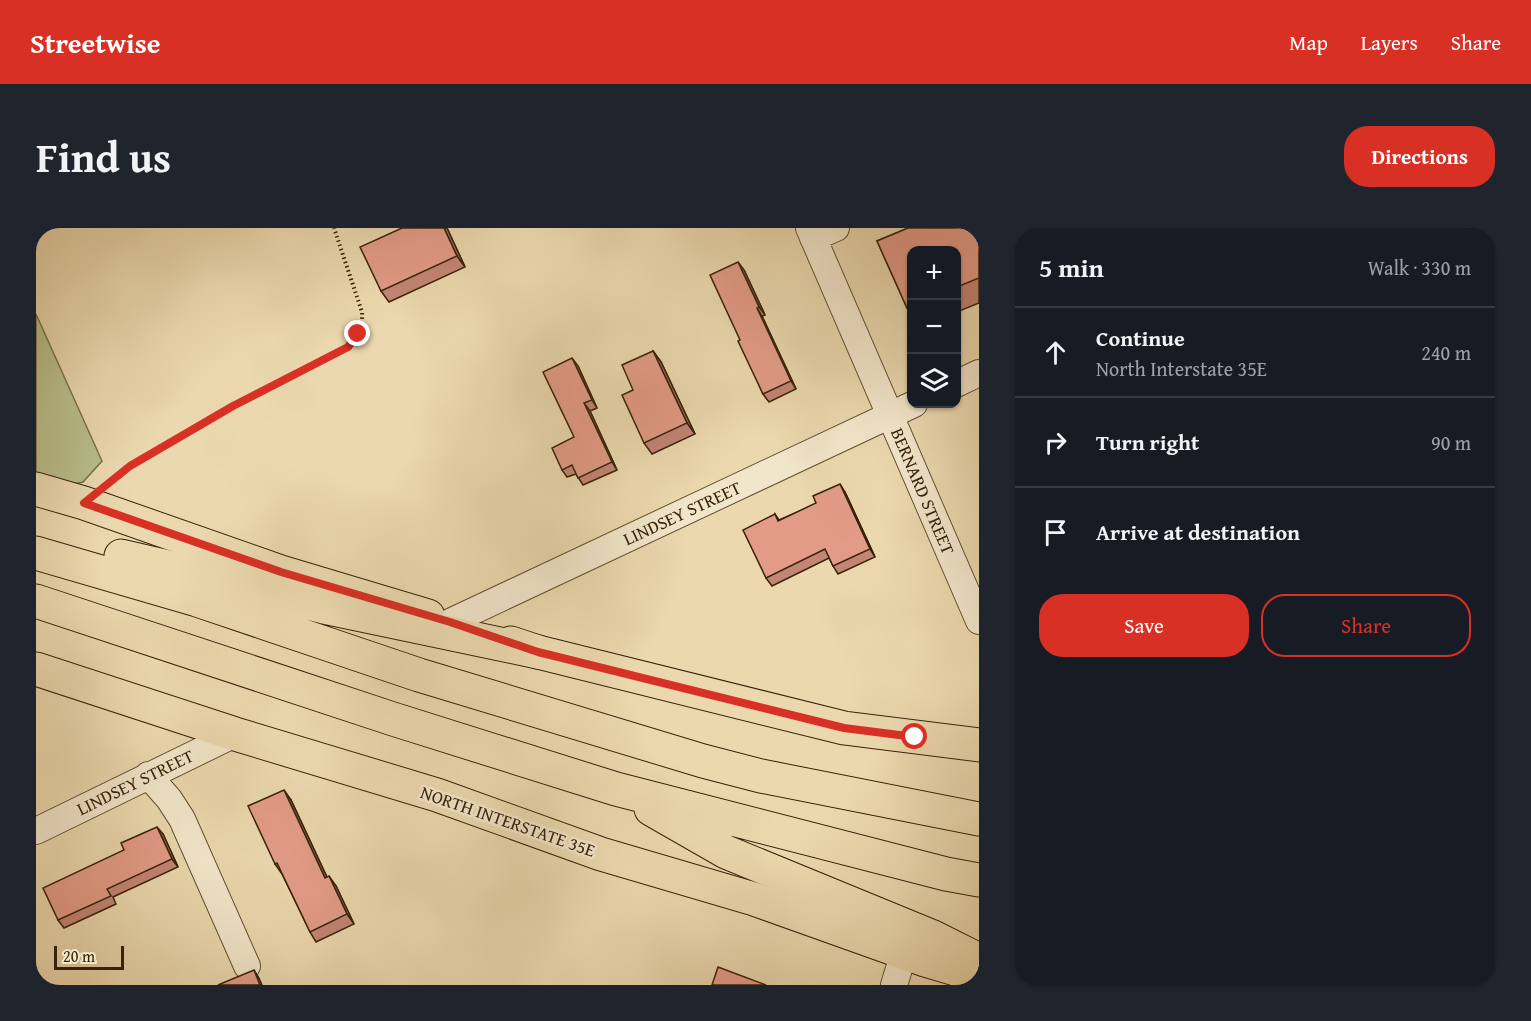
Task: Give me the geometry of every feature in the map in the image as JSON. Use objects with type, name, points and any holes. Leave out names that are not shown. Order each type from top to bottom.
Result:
[{"type":"main road","points":[[36,489],[84,503],[281,572],[450,622],[538,652]]},
{"type":"main road","points":[[36,552],[88,548],[324,607],[538,652],[844,728],[979,745]]},
{"type":"main road","points":[[36,552],[197,600],[419,675],[703,760],[761,776],[979,819]]},
{"type":"main road","points":[[36,601],[393,719],[616,789],[946,874],[979,880]]},
{"type":"main road","name":"NORTH INTERSTATE 35E","points":[[36,669],[235,734],[437,795],[601,854],[754,899],[979,976]]},
{"type":"main road","points":[[616,789],[726,852],[933,938],[979,960]]},
{"type":"street","name":"BERNARD STREET","points":[[820,231],[890,415],[969,572],[979,621]]},
{"type":"street","points":[[961,382],[979,373]]},
{"type":"street","name":"LINDSEY STREET","points":[[450,622],[907,408]]},
{"type":"street","name":"LINDSEY STREET","points":[[36,831],[235,734]]},
{"type":"street","points":[[148,776],[169,799],[182,819],[247,966]]},
{"type":"street","points":[[894,985],[904,952]]},
{"type":"path","points":[[84,503],[130,466],[233,406],[348,347],[358,334],[363,322],[362,312],[334,228]]},
{"type":"green space","points":[[36,314],[102,461],[83,482],[69,485],[36,474]]},
{"type":"building","points":[[402,228],[444,228],[457,256],[381,291],[360,247]]},
{"type":"building","points":[[908,228],[979,228],[979,278],[961,285],[961,246],[907,246],[907,308],[877,241]]},
{"type":"building","points":[[738,262],[791,381],[763,394],[710,275]]},
{"type":"building","points":[[653,351],[687,423],[644,443],[622,395],[633,390],[622,365]]},
{"type":"building","points":[[572,358],[592,400],[584,403],[612,462],[578,478],[572,465],[562,470],[552,448],[574,437],[543,372]]},
{"type":"building","points":[[840,484],[870,549],[833,566],[825,549],[766,578],[743,530],[775,514],[778,521],[816,503],[813,496]]},
{"type":"building","points":[[284,790],[325,878],[329,876],[347,914],[310,932],[248,806]]},
{"type":"building","points":[[157,827],[172,859],[107,889],[111,896],[58,920],[43,888],[124,850],[121,843]]},
{"type":"building","points":[[718,967],[766,985],[712,985]]},
{"type":"building","points":[[254,970],[260,985],[218,985]]},
{"type":"route","points":[[358,334],[348,347],[233,406],[130,466],[84,503],[281,572],[450,622],[538,652],[844,728],[915,737]]}]
